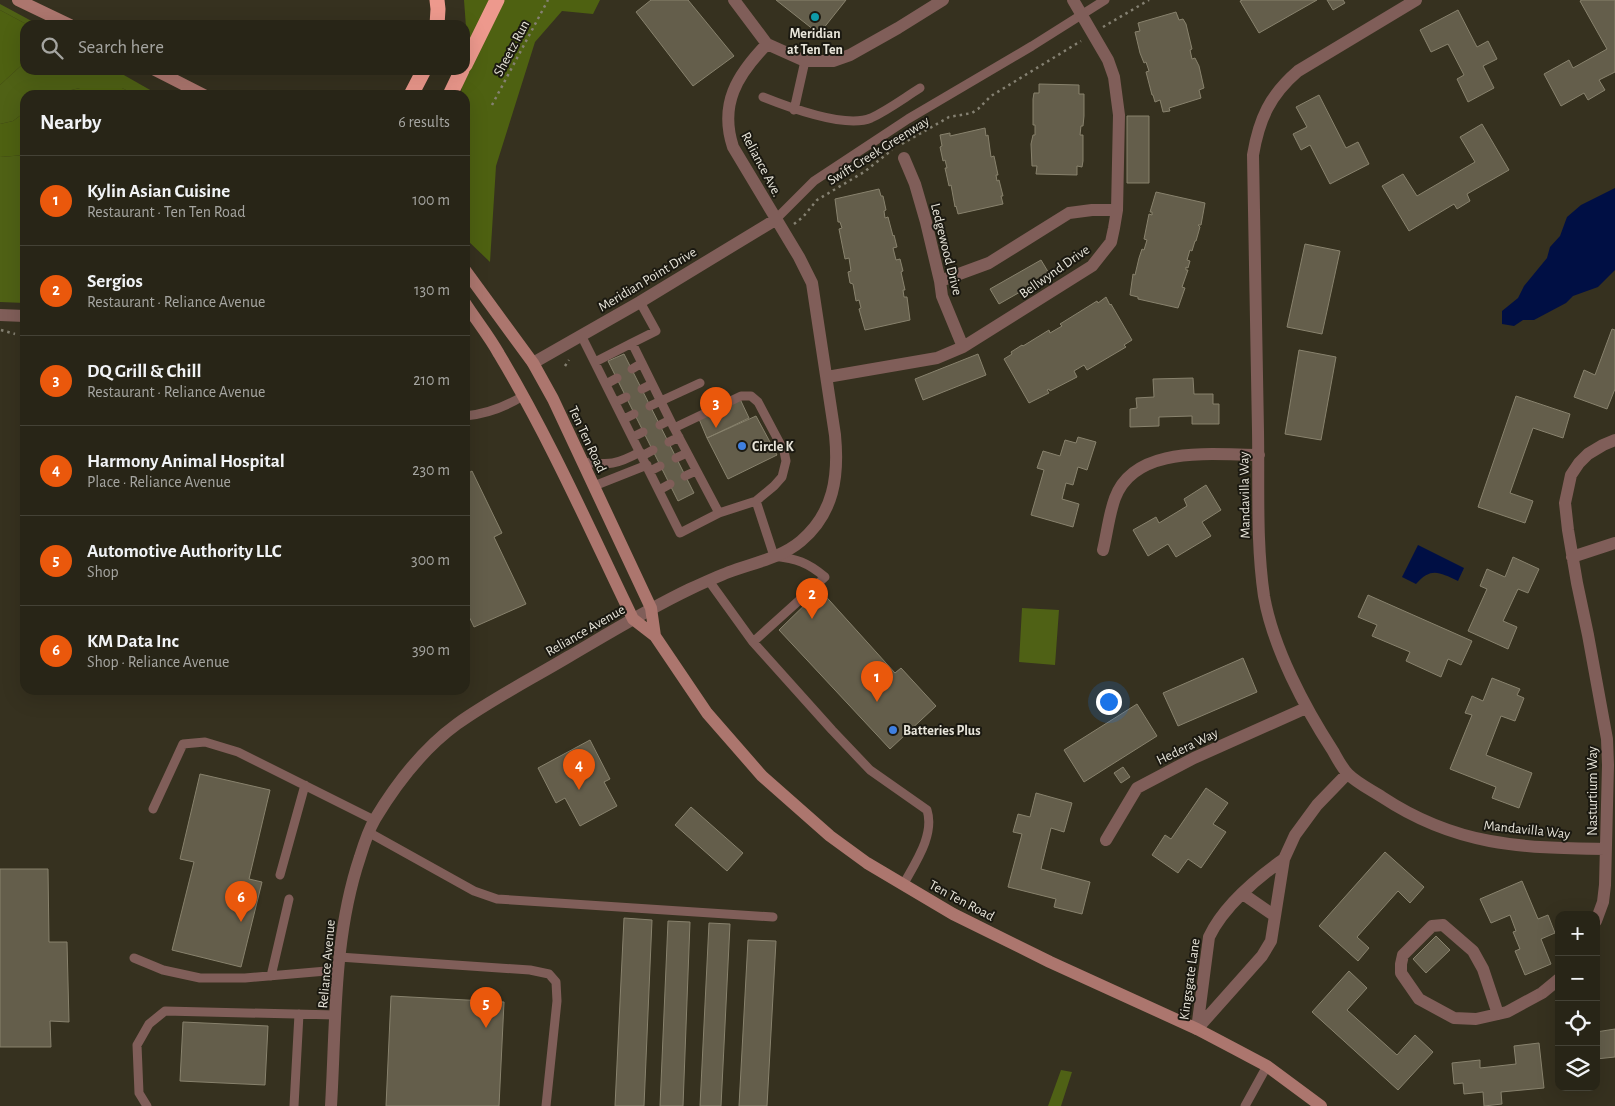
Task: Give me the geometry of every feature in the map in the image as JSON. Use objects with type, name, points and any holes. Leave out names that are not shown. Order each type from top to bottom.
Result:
[{"type":"highway","points":[[437,0],[437,20]]},
{"type":"highway","points":[[470,55],[497,0]]},
{"type":"highway","points":[[414,90],[421,75]]},
{"type":"highway","points":[[452,90],[460,75]]},
{"type":"main road","points":[[18,0],[60,20]]},
{"type":"main road","points":[[165,75],[194,90]]},
{"type":"main road","name":"Ten Ten Road","points":[[470,277],[533,363],[553,399],[651,608],[655,636]]},
{"type":"main road","name":"Ten Ten Road","points":[[470,310],[498,352],[545,436],[633,619],[655,636],[707,713],[762,776],[830,836],[903,886],[953,914],[1042,958],[1197,1029],[1267,1066],[1321,1106]]},
{"type":"street","points":[[734,0],[767,44],[805,61],[833,61],[850,56],[943,0]]},
{"type":"street","name":"Bellwynd Drive","points":[[827,377],[937,358],[964,347],[1092,266],[1111,242],[1117,210],[1119,115],[1114,77],[1108,60],[1073,0]]},
{"type":"street","name":"Mandavilla Way","points":[[1416,0],[1298,71],[1284,83],[1272,98],[1256,136],[1253,155],[1259,455],[1258,514],[1265,598],[1282,652],[1306,708],[1347,774],[1396,807],[1450,832],[1504,845],[1535,848],[1606,849]]},
{"type":"street","name":"Reliance Ave.","points":[[767,44],[742,74],[732,94],[727,117],[728,132],[733,147],[775,220]]},
{"type":"street","name":"Ledgewood Drive","points":[[904,158],[915,184],[940,281],[942,296],[964,347]]},
{"type":"street","points":[[940,281],[989,263],[1069,213],[1092,210],[1117,210]]},
{"type":"street","name":"Meridian Point Drive","points":[[533,363],[640,302],[775,220]]},
{"type":"street","name":"Reliance Avenue","points":[[331,1106],[339,964],[347,904],[356,870],[368,832],[374,820],[426,751],[456,725],[490,703],[651,608],[709,581],[774,556],[800,542],[816,524],[832,494],[836,479],[837,456],[812,283],[799,256],[775,220]]},
{"type":"street","points":[[0,315],[20,316]]},
{"type":"street","name":"Nasturtium Way","points":[[1600,911],[1606,885],[1608,765],[1606,739],[1572,557],[1566,503],[1571,475],[1579,464],[1588,454],[1615,440]]},
{"type":"street","points":[[1103,550],[1115,498],[1123,484],[1143,466],[1176,456],[1259,455]]},
{"type":"street","points":[[1572,557],[1615,542]]},
{"type":"street","name":"Hedera Way","points":[[1106,840],[1137,788],[1194,758],[1306,708]]},
{"type":"street","name":"Kingsgate Lane","points":[[1197,1029],[1262,956],[1271,941],[1284,859],[1295,835],[1317,805],[1347,774]]},
{"type":"street","name":"Kingsgate Lane","points":[[1197,1029],[1209,937],[1214,925],[1225,910],[1260,877],[1284,859]]},
{"type":"street","points":[[1242,894],[1275,916]]},
{"type":"street","points":[[1498,1014],[1484,969],[1474,951],[1443,925],[1432,926],[1403,955],[1401,973],[1419,998],[1454,1018],[1476,1019],[1507,1012],[1542,993],[1555,982]]},
{"type":"lane","points":[[775,220],[814,181],[908,119],[1105,0]]},
{"type":"lane","points":[[794,110],[805,61]]},
{"type":"lane","points":[[763,97],[794,110],[855,121],[870,118],[920,88]]},
{"type":"lane","points":[[595,362],[656,331],[640,302]]},
{"type":"lane","points":[[580,335],[616,402],[680,533],[719,513],[756,500],[782,477],[786,461],[784,451],[758,402],[751,396],[741,396],[672,424],[660,425]]},
{"type":"lane","points":[[632,343],[719,513]]},
{"type":"lane","points":[[632,369],[642,364]]},
{"type":"lane","points":[[606,384],[617,378]]},
{"type":"lane","points":[[650,406],[700,383]]},
{"type":"lane","points":[[642,389],[652,384]]},
{"type":"lane","points":[[470,415],[487,413],[510,404],[523,396]]},
{"type":"lane","points":[[616,402],[626,397]]},
{"type":"lane","points":[[624,419],[634,414]]},
{"type":"lane","points":[[633,437],[644,432]]},
{"type":"lane","points":[[668,442],[679,437]]},
{"type":"lane","points":[[583,462],[606,465],[614,464],[653,450]]},
{"type":"lane","points":[[676,458],[687,453]]},
{"type":"lane","points":[[594,486],[648,468],[660,466]]},
{"type":"lane","points":[[685,476],[696,471]]},
{"type":"lane","points":[[659,490],[670,484]]},
{"type":"lane","points":[[753,642],[825,577],[803,561],[774,556],[756,500]]},
{"type":"lane","points":[[709,581],[753,642],[870,770],[926,810],[930,820],[928,834],[916,863],[903,886]]},
{"type":"lane","points":[[153,808],[183,744],[206,742],[238,752],[374,820]]},
{"type":"lane","points":[[280,875],[304,785]]},
{"type":"lane","points":[[368,832],[474,891],[497,899],[773,917]]},
{"type":"lane","points":[[271,976],[289,899]]},
{"type":"lane","points":[[134,958],[163,970],[200,978],[271,976],[339,964],[530,970],[549,974],[556,982],[557,1001],[546,1106]]},
{"type":"lane","points":[[147,1106],[139,1093],[138,1045],[148,1024],[165,1011],[336,1015]]},
{"type":"lane","points":[[294,1106],[299,1014]]},
{"type":"lane","points":[[1245,1106],[1267,1066]]},
{"type":"path","name":"Sheetz Run","points":[[492,105],[548,0]]},
{"type":"path","points":[[1099,30],[1149,0]]},
{"type":"path","name":"Swift Creek Greenway","points":[[790,226],[798,222],[818,200],[864,172],[891,151],[949,117],[978,109],[991,96],[1085,39]]},
{"type":"path","points":[[0,330],[16,334]]},
{"type":"green space","points":[[464,0],[600,0],[593,14],[562,11],[535,42],[496,166],[490,262],[470,243],[470,90],[461,90],[463,75],[470,75],[470,20],[465,20]]},
{"type":"green space","points":[[0,4],[30,20],[20,21],[0,10]]},
{"type":"green space","points":[[0,10],[20,21],[20,67],[0,85]]},
{"type":"green space","points":[[20,67],[20,75],[124,75],[150,90],[80,88],[71,90],[20,90],[20,116],[13,121],[0,124],[0,85]]},
{"type":"green space","points":[[80,88],[122,88],[126,90],[71,90]]},
{"type":"green space","points":[[20,116],[20,155],[0,157],[0,124],[13,121]]},
{"type":"green space","points":[[20,155],[20,303],[0,302],[0,157]]},
{"type":"green space","points":[[1022,608],[1059,610],[1055,665],[1019,662]]},
{"type":"green space","points":[[1061,1070],[1072,1072],[1061,1106],[1048,1106]]},
{"type":"shaded area","points":[[1615,188],[1615,270],[1598,287],[1573,296],[1566,303],[1534,320],[1523,320],[1514,326],[1502,324],[1502,311],[1518,298],[1524,286],[1547,258],[1550,247],[1560,236],[1567,217],[1581,205]]},
{"type":"shaded area","points":[[1418,545],[1464,568],[1458,581],[1446,575],[1435,573],[1426,575],[1416,584],[1402,577]]},
{"type":"building","points":[[651,0],[688,0],[734,56],[693,86],[636,12]]},
{"type":"building","name":"Meridian at Ten Ten","points":[[776,0],[846,0],[819,34]]},
{"type":"building","points":[[1317,0],[1259,33],[1240,1]]},
{"type":"building","points":[[1327,0],[1343,0],[1345,3],[1333,10]]},
{"type":"building","points":[[1615,0],[1615,72],[1599,80],[1605,90],[1588,100],[1584,93],[1561,106],[1544,74],[1569,60],[1573,68],[1607,49],[1580,1]]},
{"type":"building","points":[[1458,10],[1477,47],[1488,41],[1497,59],[1483,66],[1494,88],[1468,102],[1457,79],[1464,75],[1448,44],[1431,52],[1420,30]]},
{"type":"building","points":[[1176,12],[1179,20],[1183,19],[1186,24],[1192,49],[1190,50],[1192,59],[1195,58],[1199,66],[1204,88],[1199,90],[1201,98],[1169,108],[1170,111],[1163,112],[1160,100],[1155,102],[1152,95],[1146,72],[1149,71],[1140,53],[1135,32],[1140,31],[1138,23]]},
{"type":"building","points":[[1039,84],[1079,85],[1079,94],[1084,94],[1084,116],[1080,135],[1083,135],[1083,161],[1082,167],[1077,166],[1077,175],[1036,174],[1037,166],[1032,166],[1031,144],[1033,135],[1035,135],[1033,99],[1034,93],[1039,93]]},
{"type":"building","points":[[1319,95],[1346,148],[1358,142],[1369,164],[1330,184],[1310,145],[1301,150],[1293,134],[1307,127],[1296,107]]},
{"type":"building","points":[[1127,116],[1149,116],[1149,183],[1127,183]]},
{"type":"building","points":[[1482,124],[1509,170],[1467,194],[1470,201],[1457,209],[1454,204],[1409,231],[1382,186],[1403,174],[1417,196],[1475,162],[1460,137]]},
{"type":"building","points":[[985,128],[986,136],[988,135],[991,157],[994,156],[998,175],[996,175],[997,181],[999,180],[1003,204],[958,214],[951,185],[949,186],[945,160],[943,161],[940,135],[950,133],[950,136]]},
{"type":"building","points":[[879,189],[881,196],[883,196],[886,210],[884,211],[885,218],[888,217],[897,247],[893,248],[896,260],[900,259],[903,271],[901,272],[905,290],[903,290],[904,297],[907,297],[910,320],[865,330],[859,309],[861,308],[859,300],[856,301],[853,284],[850,283],[848,272],[851,271],[849,258],[845,259],[839,229],[842,228],[840,222],[838,222],[835,199]]},
{"type":"building","points":[[1156,192],[1205,203],[1201,225],[1198,225],[1200,227],[1196,241],[1192,251],[1190,250],[1187,260],[1190,261],[1188,268],[1186,267],[1186,270],[1188,270],[1182,287],[1185,288],[1178,308],[1138,299],[1138,297],[1130,295],[1133,274],[1135,275],[1142,249],[1144,250],[1147,240],[1144,239],[1149,214],[1152,215],[1152,212],[1150,212]]},
{"type":"building","points":[[1305,244],[1340,251],[1322,334],[1287,327]]},
{"type":"building","points":[[1041,260],[1050,275],[999,304],[990,289]]},
{"type":"building","points":[[1106,297],[1132,340],[1124,345],[1126,347],[1087,370],[1084,365],[1074,371],[1077,377],[1050,391],[1049,389],[1047,390],[1049,393],[1029,403],[1004,359],[1022,345],[1049,330],[1050,333],[1062,326],[1060,324]]},
{"type":"building","points":[[1612,329],[1615,330],[1615,389],[1607,409],[1574,397],[1584,370],[1595,375]]},
{"type":"building","points":[[1299,350],[1336,357],[1321,440],[1285,434]]},
{"type":"building","points":[[624,354],[694,493],[678,501],[608,361]]},
{"type":"building","points":[[978,354],[986,375],[923,400],[915,379]]},
{"type":"building","points":[[1193,378],[1194,394],[1213,394],[1213,404],[1219,404],[1219,424],[1192,424],[1192,416],[1159,417],[1159,426],[1130,427],[1130,409],[1137,408],[1136,398],[1154,397],[1153,379]]},
{"type":"building","points":[[1516,396],[1570,414],[1563,438],[1533,428],[1510,493],[1533,501],[1525,523],[1478,507]]},
{"type":"building","points":[[740,399],[749,418],[707,438],[699,419]]},
{"type":"building","name":"Circle K","points":[[756,416],[777,455],[728,479],[707,438]]},
{"type":"building","points":[[1078,437],[1096,442],[1087,470],[1078,467],[1073,485],[1066,483],[1062,499],[1079,504],[1073,527],[1031,515],[1044,470],[1037,468],[1043,451],[1060,456],[1065,440],[1076,443]]},
{"type":"building","points":[[472,471],[502,533],[494,537],[526,604],[474,627],[470,619],[470,472]]},
{"type":"building","points":[[1206,485],[1221,510],[1202,522],[1211,536],[1176,557],[1168,544],[1148,556],[1133,530],[1156,517],[1159,523],[1187,506],[1184,499]]},
{"type":"building","points":[[1513,557],[1539,569],[1528,593],[1518,589],[1503,621],[1517,627],[1508,649],[1468,631],[1487,589],[1480,586],[1487,569],[1505,577]]},
{"type":"building","points":[[820,590],[895,673],[901,668],[936,706],[890,749],[779,630]]},
{"type":"building","points":[[1368,595],[1472,641],[1461,665],[1448,659],[1441,677],[1406,661],[1410,652],[1372,636],[1377,625],[1358,617]]},
{"type":"building","points":[[1243,658],[1257,692],[1178,726],[1163,693]]},
{"type":"building","points":[[1492,678],[1520,689],[1517,695],[1524,698],[1515,721],[1501,716],[1486,755],[1532,773],[1519,808],[1492,798],[1496,787],[1450,769],[1472,715],[1465,713],[1472,696],[1483,701]]},
{"type":"building","points":[[1137,704],[1157,736],[1084,782],[1064,750]]},
{"type":"building","points":[[590,740],[610,779],[604,782],[617,806],[580,826],[565,798],[556,803],[538,768]]},
{"type":"building","points":[[1123,767],[1130,777],[1121,783],[1114,773]]},
{"type":"building","points":[[200,774],[270,790],[249,879],[262,882],[241,967],[172,950],[194,862],[180,859]]},
{"type":"building","points":[[1206,788],[1228,803],[1213,824],[1226,832],[1201,868],[1188,859],[1178,873],[1152,855],[1165,835],[1171,839]]},
{"type":"building","points":[[1036,793],[1072,803],[1064,832],[1051,828],[1041,869],[1090,882],[1082,914],[1054,907],[1056,899],[1008,887],[1022,834],[1013,832],[1018,814],[1030,817]]},
{"type":"building","points":[[691,807],[743,853],[727,871],[675,825]]},
{"type":"building","points":[[1385,852],[1424,887],[1410,903],[1398,891],[1357,937],[1369,948],[1358,961],[1319,926]]},
{"type":"building","points":[[0,869],[48,869],[49,942],[67,942],[69,1022],[50,1021],[51,1047],[0,1047]]},
{"type":"building","points":[[1522,881],[1538,919],[1548,915],[1555,933],[1541,939],[1551,964],[1525,975],[1515,951],[1520,949],[1513,932],[1516,931],[1510,915],[1491,923],[1480,899]]},
{"type":"building","points":[[624,918],[652,920],[644,1106],[615,1106]]},
{"type":"building","points":[[668,921],[690,922],[683,1106],[660,1106]]},
{"type":"building","points":[[709,923],[730,924],[721,1106],[700,1106]]},
{"type":"building","points":[[1436,936],[1450,950],[1426,973],[1413,959]]},
{"type":"building","points":[[748,940],[776,941],[767,1106],[739,1106]]},
{"type":"building","points":[[1349,971],[1367,988],[1347,1010],[1397,1055],[1415,1035],[1433,1052],[1398,1090],[1312,1012]]},
{"type":"building","points":[[391,996],[504,1002],[499,1106],[386,1106]]},
{"type":"building","points":[[183,1022],[268,1026],[265,1085],[180,1081]]},
{"type":"building","points":[[1615,1029],[1615,1057],[1600,1059],[1600,1031]]},
{"type":"building","points":[[1539,1043],[1544,1088],[1501,1092],[1502,1104],[1484,1106],[1483,1092],[1464,1094],[1463,1083],[1454,1084],[1452,1063],[1480,1060],[1480,1068],[1516,1064],[1514,1046]]},
{"type":"place","name":"Meridian at Ten Ten","points":[[815,17]]},
{"type":"place","name":"DQ Grill & Chill","points":[[716,428]]},
{"type":"place","name":"Circle K","points":[[742,446]]},
{"type":"place","name":"Sergios","points":[[812,619]]},
{"type":"place","name":"Kylin Asian Cuisine","points":[[877,702]]},
{"type":"place","name":"Batteries Plus","points":[[893,730]]},
{"type":"place","name":"Harmony Animal Hospital","points":[[579,790]]},
{"type":"place","name":"KM Data Inc","points":[[241,922]]},
{"type":"place","name":"Automotive Authority LLC","points":[[486,1028]]}]
